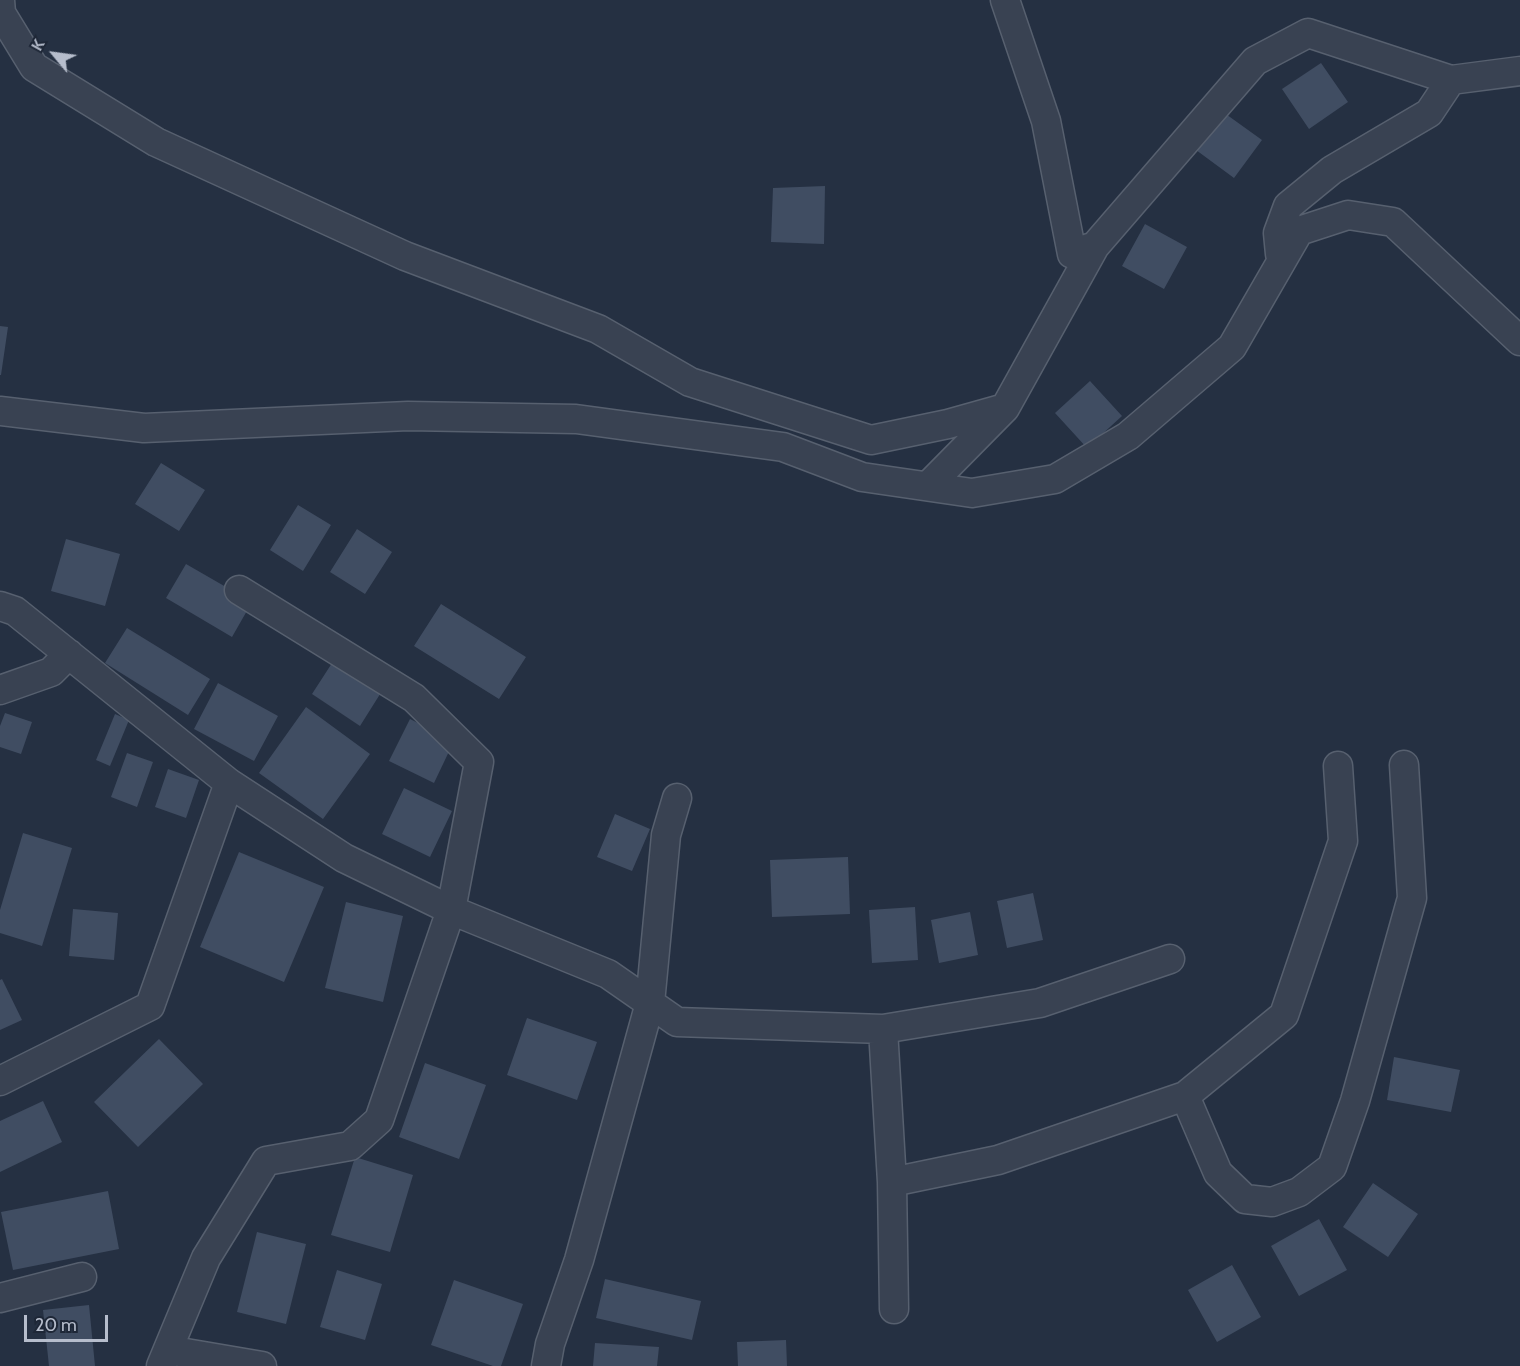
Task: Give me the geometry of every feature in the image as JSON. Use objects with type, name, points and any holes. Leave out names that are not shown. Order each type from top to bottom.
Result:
[{"type":"street","points":[[0,0],[1,13],[34,67],[156,142],[405,256],[598,329],[690,381],[871,440],[948,424],[1005,408]]},
{"type":"street","points":[[1005,0],[1046,121],[1072,254],[1095,246]]},
{"type":"street","points":[[928,486],[1005,408],[1095,246],[1255,60],[1308,33],[1451,80],[1520,71]]},
{"type":"street","points":[[1281,262],[1278,233],[1288,206],[1332,170],[1429,113],[1451,80]]},
{"type":"street","points":[[0,411],[144,429],[408,416],[576,419],[783,447],[862,477],[972,493],[1055,479],[1128,436],[1232,347],[1299,231],[1348,215],[1393,222],[1520,341]]},
{"type":"street","points":[[239,590],[414,698],[478,762],[451,910],[380,1119],[350,1146],[266,1161],[206,1258],[164,1358],[262,1366]]},
{"type":"street","points":[[0,606],[15,611],[230,783],[344,858],[451,910],[608,974],[677,1022],[884,1029],[1040,1003],[1170,959]]},
{"type":"street","points":[[0,690],[51,672],[69,654]]},
{"type":"street","points":[[1185,1096],[1218,1173],[1245,1199],[1272,1202],[1299,1192],[1332,1167],[1355,1101],[1412,898],[1404,765]]},
{"type":"street","points":[[892,1182],[998,1160],[1185,1096],[1284,1015],[1343,841],[1338,766]]},
{"type":"street","points":[[0,1081],[150,1006],[230,783]]},
{"type":"street","points":[[546,1366],[549,1344],[579,1260],[650,1003],[666,835],[677,798]]},
{"type":"street","points":[[884,1029],[892,1182],[894,1309]]},
{"type":"street","points":[[0,1298],[82,1277]]},
{"type":"building","points":[[1321,63],[1348,102],[1309,129],[1282,89]]},
{"type":"building","points":[[1223,112],[1262,140],[1234,178],[1196,150]]},
{"type":"building","points":[[825,186],[824,244],[771,242],[773,188]]},
{"type":"building","points":[[1145,224],[1187,247],[1164,289],[1122,266]]},
{"type":"building","points":[[0,326],[8,327],[1,375],[0,375]]},
{"type":"building","points":[[1090,381],[1122,416],[1087,448],[1055,413]]},
{"type":"building","points":[[161,463],[205,490],[179,531],[135,504]]},
{"type":"building","points":[[298,505],[331,525],[303,571],[270,550]]},
{"type":"building","points":[[357,529],[392,552],[365,594],[330,572]]},
{"type":"building","points":[[66,539],[120,554],[105,606],[51,591]]},
{"type":"building","points":[[186,564],[252,602],[232,637],[166,598]]},
{"type":"building","points":[[441,604],[526,657],[499,699],[414,646]]},
{"type":"building","points":[[127,628],[210,679],[188,715],[105,663]]},
{"type":"building","points":[[334,660],[382,691],[360,726],[312,694]]},
{"type":"building","points":[[218,683],[278,716],[254,761],[194,729]]},
{"type":"building","points":[[306,707],[370,754],[323,819],[259,773]]},
{"type":"building","points":[[5,713],[32,722],[21,754],[0,747],[0,726]]},
{"type":"building","points":[[115,714],[129,720],[110,766],[96,760]]},
{"type":"building","points":[[410,719],[454,741],[434,783],[389,761]]},
{"type":"building","points":[[127,753],[153,762],[137,807],[111,797]]},
{"type":"building","points":[[168,769],[199,780],[186,818],[155,807]]},
{"type":"building","points":[[404,788],[452,811],[430,857],[382,834]]},
{"type":"building","points":[[615,814],[650,829],[632,871],[597,857]]},
{"type":"building","points":[[23,833],[72,848],[42,946],[0,933],[0,910]]},
{"type":"building","points":[[239,852],[324,887],[284,982],[200,947]]},
{"type":"building","points":[[848,857],[850,914],[772,917],[770,860]]},
{"type":"building","points":[[1033,893],[1043,940],[1007,948],[997,901]]},
{"type":"building","points":[[346,902],[403,916],[383,1002],[325,988]]},
{"type":"building","points":[[915,907],[918,960],[872,963],[869,910]]},
{"type":"building","points":[[73,909],[118,913],[114,960],[69,956]]},
{"type":"building","points":[[970,912],[978,955],[939,963],[931,920]]},
{"type":"building","points":[[2,979],[22,1020],[0,1030],[0,980]]},
{"type":"building","points":[[527,1018],[597,1042],[577,1100],[507,1075]]},
{"type":"building","points":[[159,1039],[203,1084],[138,1147],[94,1102]]},
{"type":"building","points":[[1394,1057],[1460,1070],[1451,1112],[1387,1100]]},
{"type":"building","points":[[425,1063],[486,1085],[459,1159],[399,1137]]},
{"type":"building","points":[[43,1101],[62,1142],[0,1172],[0,1121]]},
{"type":"building","points":[[355,1157],[413,1175],[390,1252],[331,1235]]},
{"type":"building","points":[[1373,1183],[1418,1214],[1388,1257],[1343,1227]]},
{"type":"building","points":[[108,1191],[119,1249],[13,1270],[1,1212]]},
{"type":"building","points":[[1319,1219],[1347,1270],[1299,1296],[1271,1246]]},
{"type":"building","points":[[257,1232],[306,1244],[286,1324],[237,1312]]},
{"type":"building","points":[[1232,1265],[1261,1317],[1217,1342],[1188,1290]]},
{"type":"building","points":[[337,1270],[382,1284],[365,1340],[320,1327]]},
{"type":"building","points":[[605,1279],[701,1301],[692,1340],[596,1318]]},
{"type":"building","points":[[454,1280],[523,1304],[501,1366],[493,1366],[431,1345]]},
{"type":"building","points":[[89,1305],[95,1366],[49,1366],[43,1310]]},
{"type":"building","points":[[786,1340],[787,1366],[738,1366],[737,1342]]},
{"type":"building","points":[[595,1343],[659,1347],[657,1366],[593,1366]]}]
